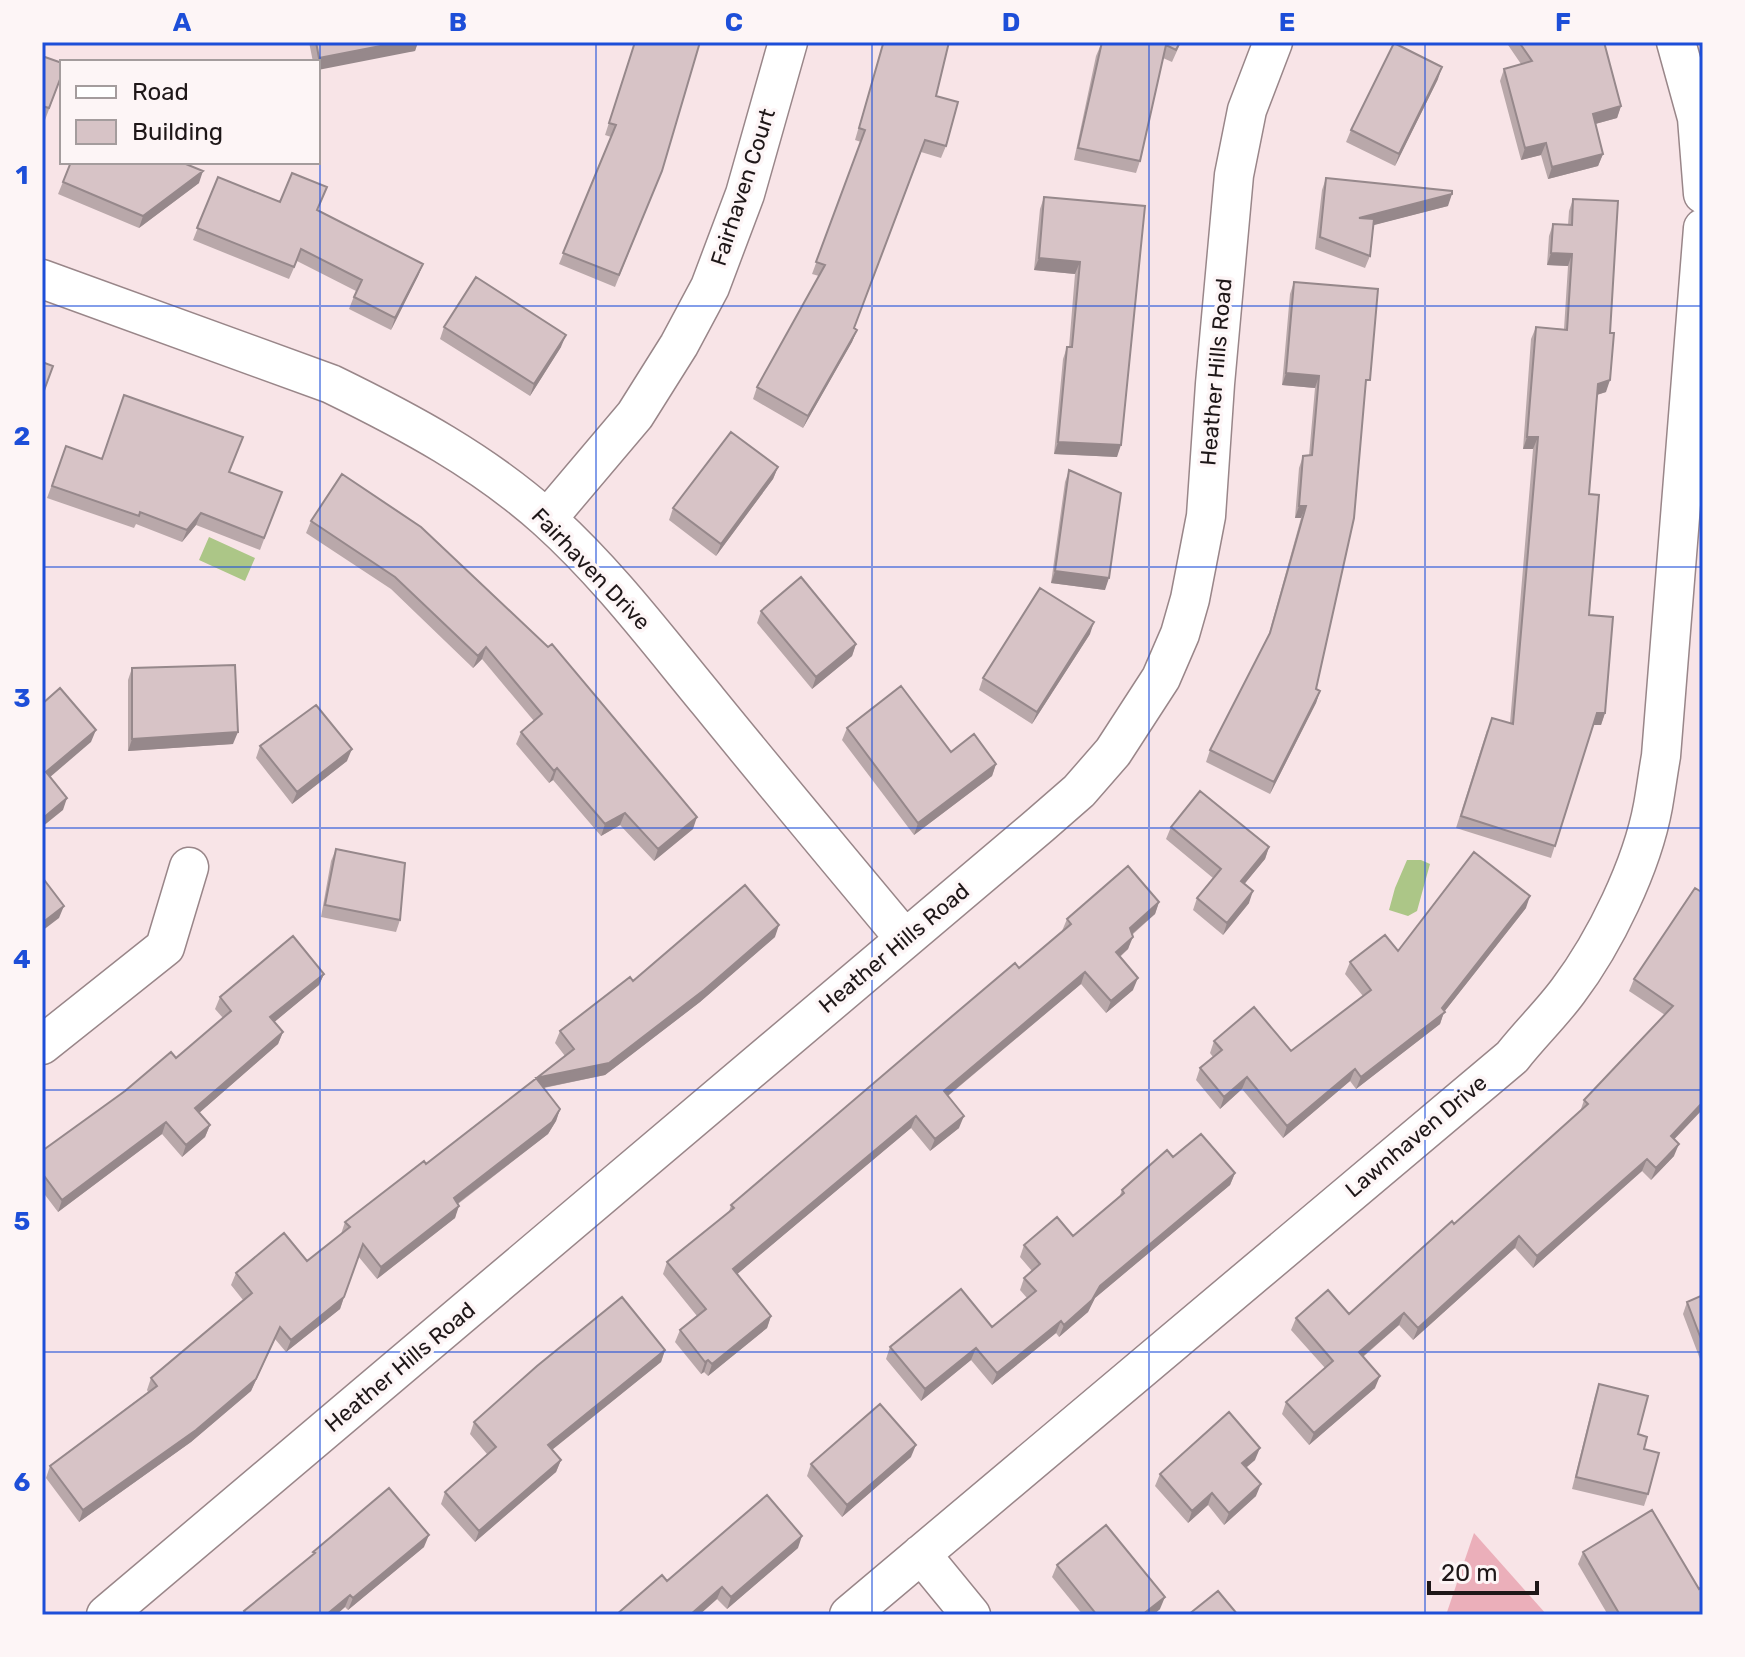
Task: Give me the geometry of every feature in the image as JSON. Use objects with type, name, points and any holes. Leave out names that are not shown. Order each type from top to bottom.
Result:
[{"type":"street","name":"Fairhaven Court","points":[[547,519],[635,415],[679,345],[710,287],[745,194],[788,42]]},
{"type":"street","name":"Heather Hills Road","points":[[106,1615],[1079,791],[1113,752],[1147,701],[1172,655],[1190,599],[1206,516],[1234,175],[1247,110],[1273,42]]},
{"type":"street","points":[[1676,42],[1697,118],[1703,194]]},
{"type":"street","name":"Lawnhaven Drive","points":[[849,1615],[1512,1057],[1568,992],[1612,919],[1638,857],[1653,808],[1693,483],[1703,228]]},
{"type":"street","name":"Fairhaven Drive","points":[[42,279],[316,378],[377,405],[465,456],[547,519],[592,563],[905,939]]},
{"type":"street","points":[[42,1045],[165,947],[189,867]]},
{"type":"street","points":[[921,1554],[971,1615]]},
{"type":"shaded area","points":[[209,537],[255,558],[245,581],[199,560]]},
{"type":"shaded area","points":[[1407,860],[1430,864],[1417,911],[1408,916],[1389,910]]},
{"type":"shaded area","points":[[1474,1533],[1547,1615],[1446,1615]]},
{"type":"building","points":[[316,42],[401,42],[319,58]]},
{"type":"building","points":[[635,42],[700,42],[662,171],[619,275],[563,253],[616,125],[609,123]]},
{"type":"building","points":[[949,42],[936,96],[958,102],[946,146],[925,140],[854,328],[857,330],[808,416],[757,387],[825,265],[816,262],[865,130],[859,128],[883,44]]},
{"type":"building","points":[[1102,42],[1180,42],[1176,50],[1166,45],[1140,161],[1078,148]]},
{"type":"building","points":[[1519,42],[1604,42],[1621,106],[1593,114],[1603,154],[1552,167],[1546,143],[1525,148],[1504,69],[1532,61]]},
{"type":"building","points":[[1394,43],[1442,67],[1399,154],[1351,130]]},
{"type":"building","points":[[42,56],[60,62],[60,79],[49,108],[42,106]]},
{"type":"building","points":[[70,164],[186,164],[203,171],[143,216],[63,182]]},
{"type":"building","points":[[292,173],[327,187],[317,210],[423,264],[395,318],[354,297],[362,280],[301,249],[294,267],[197,228],[218,177],[280,202]]},
{"type":"building","points":[[1326,178],[1452,191],[1452,194],[1359,218],[1374,219],[1370,256],[1320,237]]},
{"type":"building","points":[[1044,197],[1145,206],[1121,445],[1058,442],[1067,347],[1072,347],[1080,262],[1039,258]]},
{"type":"building","points":[[1573,199],[1618,201],[1610,380],[1598,384],[1589,494],[1599,495],[1589,615],[1613,617],[1605,713],[1597,713],[1555,846],[1461,816],[1492,718],[1513,724],[1538,437],[1527,437],[1536,327],[1567,330],[1572,254],[1551,253],[1553,224],[1572,225]]},
{"type":"building","points":[[476,277],[566,335],[534,384],[444,327]]},
{"type":"building","points":[[1294,282],[1378,289],[1370,380],[1366,380],[1354,518],[1316,689],[1320,691],[1274,782],[1210,750],[1270,633],[1306,506],[1299,506],[1303,456],[1312,455],[1319,376],[1286,373]]},
{"type":"building","points":[[42,362],[53,366],[42,396]]},
{"type":"building","points":[[124,395],[243,437],[229,472],[282,492],[264,538],[201,513],[187,530],[140,512],[139,516],[52,486],[66,446],[102,459]]},
{"type":"building","points":[[731,432],[778,467],[721,544],[673,508]]},
{"type":"building","points":[[1069,470],[1121,493],[1109,578],[1055,571]]},
{"type":"building","points":[[342,474],[421,527],[548,647],[552,644],[697,817],[658,849],[625,813],[605,824],[521,732],[542,714],[486,647],[478,656],[395,577],[311,521]]},
{"type":"building","points":[[801,577],[856,644],[816,677],[761,611]]},
{"type":"building","points":[[1040,588],[1094,622],[1037,712],[983,678]]},
{"type":"building","points":[[235,665],[238,732],[132,739],[132,668]]},
{"type":"building","points":[[901,686],[951,752],[974,734],[996,764],[918,823],[847,728]]},
{"type":"building","points":[[60,688],[96,730],[46,772],[67,798],[42,819],[42,704]]},
{"type":"building","points":[[316,705],[352,749],[297,792],[260,746]]},
{"type":"building","points":[[1200,791],[1269,847],[1241,881],[1253,891],[1227,923],[1197,898],[1221,869],[1171,827]]},
{"type":"building","points":[[336,849],[405,863],[400,920],[325,905]]},
{"type":"building","points":[[1474,852],[1530,896],[1442,1008],[1445,1012],[1361,1077],[1355,1069],[1287,1126],[1247,1077],[1224,1097],[1200,1068],[1222,1050],[1214,1041],[1254,1007],[1291,1051],[1371,990],[1350,962],[1385,935],[1398,951]]},
{"type":"building","points":[[1128,866],[1159,902],[1130,928],[1133,937],[1116,952],[1138,978],[1111,1001],[1085,972],[944,1091],[964,1116],[935,1139],[916,1116],[733,1269],[771,1316],[712,1364],[708,1360],[705,1362],[680,1330],[706,1309],[667,1262],[734,1208],[731,1205],[1015,963],[1019,968],[1071,924],[1067,919]]},
{"type":"building","points":[[42,877],[64,906],[42,923]]},
{"type":"building","points":[[745,885],[779,925],[704,990],[609,1063],[537,1078],[574,1049],[560,1031],[630,977],[633,981]]},
{"type":"building","points":[[1695,888],[1703,893],[1703,1102],[1671,1136],[1679,1144],[1656,1168],[1647,1159],[1537,1256],[1519,1236],[1418,1328],[1404,1313],[1359,1352],[1380,1376],[1314,1433],[1286,1402],[1333,1361],[1296,1318],[1328,1290],[1349,1314],[1588,1104],[1584,1100],[1673,1006],[1634,979]]},
{"type":"building","points":[[293,936],[324,974],[270,1017],[283,1032],[195,1108],[210,1125],[186,1145],[166,1122],[62,1200],[42,1173],[42,1151],[125,1091],[171,1052],[176,1058],[231,1011],[220,997]]},
{"type":"building","points":[[536,1078],[560,1109],[552,1122],[454,1198],[459,1206],[381,1267],[363,1244],[344,1297],[291,1340],[280,1327],[256,1379],[196,1430],[83,1510],[50,1466],[157,1386],[151,1378],[252,1293],[236,1273],[284,1233],[307,1261],[350,1227],[345,1222],[424,1161],[426,1164]]},
{"type":"building","points":[[1201,1134],[1235,1173],[1100,1286],[1092,1300],[1064,1325],[1061,1321],[997,1373],[976,1348],[925,1389],[890,1347],[961,1289],[992,1327],[1036,1291],[1024,1278],[1040,1264],[1024,1245],[1057,1217],[1073,1236],[1124,1193],[1122,1190],[1167,1150],[1173,1157]]},
{"type":"building","points":[[1703,1295],[1703,1344],[1687,1302]]},
{"type":"building","points":[[622,1297],[665,1350],[548,1445],[561,1460],[479,1531],[445,1492],[496,1447],[474,1422]]},
{"type":"building","points":[[1599,1384],[1648,1396],[1638,1434],[1647,1437],[1644,1449],[1659,1453],[1648,1494],[1576,1477]]},
{"type":"building","points":[[880,1404],[916,1445],[847,1505],[811,1464]]},
{"type":"building","points":[[1229,1412],[1260,1448],[1242,1463],[1261,1484],[1229,1513],[1212,1493],[1192,1511],[1160,1474]]},
{"type":"building","points":[[389,1488],[429,1535],[353,1598],[350,1595],[326,1615],[247,1615],[244,1611]]},
{"type":"building","points":[[767,1495],[802,1536],[731,1597],[722,1587],[690,1615],[616,1615],[662,1575],[667,1581]]},
{"type":"building","points":[[1652,1510],[1699,1589],[1703,1586],[1703,1615],[1620,1615],[1583,1552]]},
{"type":"building","points":[[1106,1525],[1165,1597],[1142,1615],[1097,1615],[1057,1565]]},
{"type":"building","points":[[1218,1591],[1238,1615],[1188,1615]]}]
